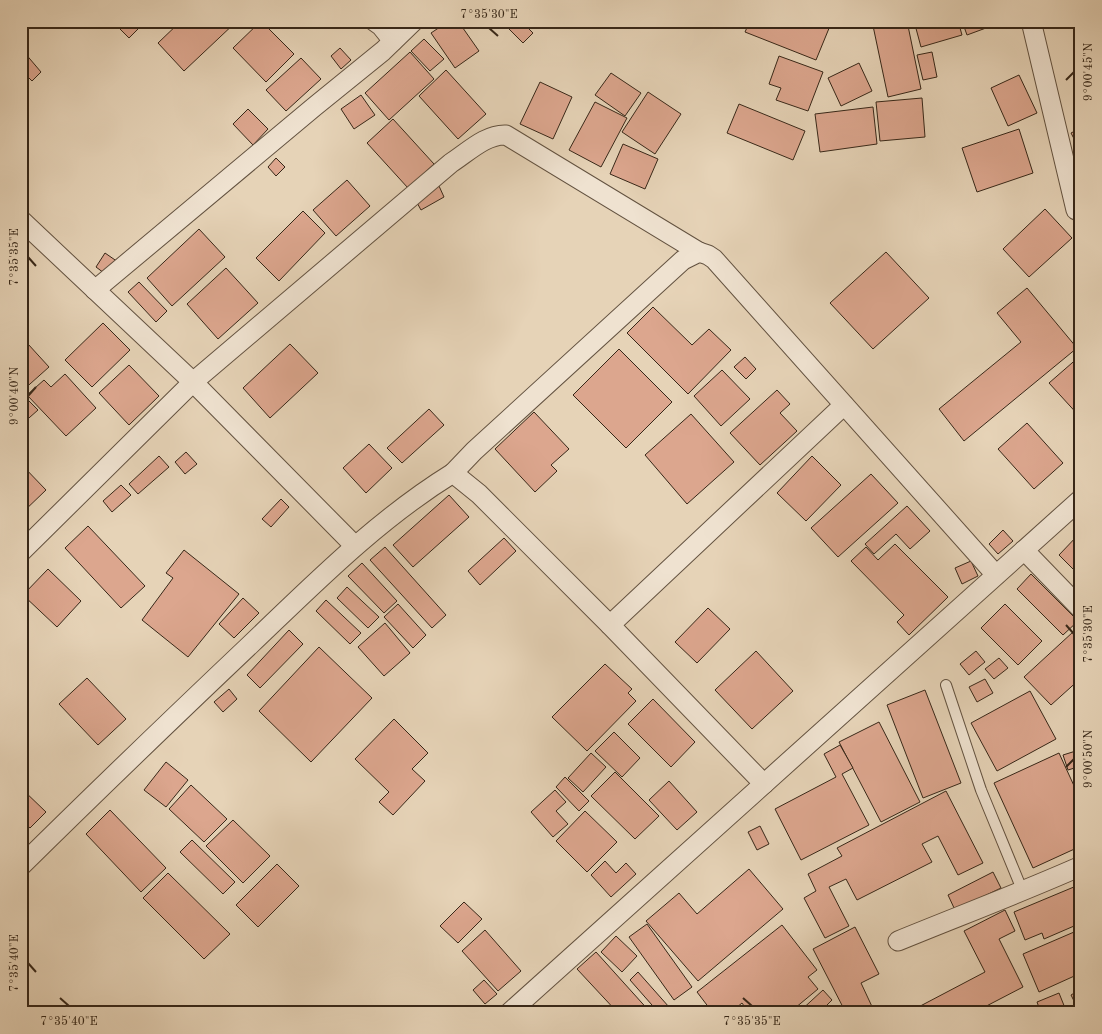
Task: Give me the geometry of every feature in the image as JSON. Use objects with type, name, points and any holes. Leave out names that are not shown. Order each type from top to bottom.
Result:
[{"type":"street","points":[[374,21],[394,41]]},
{"type":"street","points":[[95,290],[394,41],[414,21]]},
{"type":"street","points":[[1031,21],[1076,210]]},
{"type":"street","points":[[21,552],[193,382],[451,162],[487,139],[498,134],[506,134],[699,252],[708,254],[714,259],[996,575]]},
{"type":"street","points":[[21,220],[193,382],[354,546]]},
{"type":"street","points":[[21,866],[108,779],[354,546],[429,488],[453,472],[684,260],[699,252]]},
{"type":"street","points":[[610,625],[844,405]]},
{"type":"street","points":[[453,472],[479,494],[610,625],[764,784]]},
{"type":"street","points":[[516,1010],[1081,499]]},
{"type":"street","points":[[1024,550],[1081,609]]},
{"type":"street","points":[[898,941],[1001,899],[1023,892],[1081,866]]},
{"type":"lane","points":[[946,685],[982,790],[1023,892]]},
{"type":"building","points":[[112,21],[146,21],[129,38]]},
{"type":"building","points":[[181,21],[237,21],[184,71],[158,43]]},
{"type":"building","points":[[261,21],[294,54],[266,82],[233,48]]},
{"type":"building","points":[[449,21],[458,21],[479,51],[455,68],[431,33]]},
{"type":"building","points":[[516,21],[521,21],[533,33],[523,43],[508,28]]},
{"type":"building","points":[[750,21],[832,21],[816,60],[745,32]]},
{"type":"building","points":[[872,21],[907,21],[921,89],[888,97]]},
{"type":"building","points":[[914,21],[958,21],[962,35],[921,47]]},
{"type":"building","points":[[962,21],[1005,21],[967,35]]},
{"type":"building","points":[[1081,26],[1081,48],[1074,28]]},
{"type":"building","points":[[424,39],[444,59],[430,71],[411,51]]},
{"type":"building","points":[[340,48],[351,60],[341,69],[331,56]]},
{"type":"building","points":[[24,52],[41,72],[32,81],[21,70],[21,55]]},
{"type":"building","points":[[410,52],[434,79],[389,120],[365,93]]},
{"type":"building","points":[[932,52],[937,77],[923,80],[917,55]]},
{"type":"building","points":[[779,56],[823,72],[808,111],[776,100],[781,88],[769,84]]},
{"type":"building","points":[[301,58],[321,79],[286,111],[266,90]]},
{"type":"building","points":[[859,63],[872,91],[841,106],[828,78]]},
{"type":"building","points":[[446,70],[486,114],[458,139],[419,96]]},
{"type":"building","points":[[611,73],[641,93],[625,116],[595,95]]},
{"type":"building","points":[[1019,75],[1037,113],[1008,126],[991,88]]},
{"type":"building","points":[[540,82],[572,97],[553,139],[520,124]]},
{"type":"building","points":[[648,92],[681,114],[655,154],[622,132]]},
{"type":"building","points":[[361,95],[375,115],[354,129],[341,109]]},
{"type":"building","points":[[922,98],[925,137],[880,141],[876,102]]},
{"type":"building","points":[[595,102],[627,118],[601,167],[569,150]]},
{"type":"building","points":[[739,104],[805,131],[793,160],[727,133]]},
{"type":"building","points":[[873,107],[877,144],[820,152],[815,114]]},
{"type":"building","points":[[248,109],[268,129],[253,145],[233,124]]},
{"type":"building","points":[[393,119],[434,164],[408,188],[367,143]]},
{"type":"building","points":[[1081,128],[1081,152],[1071,133]]},
{"type":"building","points":[[1019,129],[1033,173],[977,192],[962,148]]},
{"type":"building","points":[[623,144],[658,159],[645,189],[610,174]]},
{"type":"building","points":[[276,158],[285,167],[276,176],[268,167]]},
{"type":"building","points":[[347,180],[370,206],[336,236],[313,210]]},
{"type":"building","points":[[439,186],[444,197],[421,210],[415,199]]},
{"type":"building","points":[[1045,209],[1072,238],[1029,277],[1003,249]]},
{"type":"building","points":[[303,211],[325,233],[279,281],[256,258]]},
{"type":"building","points":[[199,229],[225,257],[172,306],[147,278]]},
{"type":"building","points":[[886,252],[929,298],[873,349],[830,303]]},
{"type":"building","points":[[105,253],[118,262],[108,276],[96,267]]},
{"type":"building","points":[[226,268],[258,303],[218,339],[187,304]]},
{"type":"building","points":[[139,282],[167,311],[156,322],[128,292]]},
{"type":"building","points":[[1027,288],[1077,348],[964,441],[939,409],[1021,342],[997,313]]},
{"type":"building","points":[[653,307],[692,345],[709,329],[731,350],[688,394],[627,333]]},
{"type":"building","points":[[103,323],[130,350],[92,387],[65,360]]},
{"type":"building","points":[[28,344],[49,367],[21,392],[21,350]]},
{"type":"building","points":[[290,344],[318,373],[270,418],[243,388]]},
{"type":"building","points":[[619,349],[672,402],[626,448],[573,395]]},
{"type":"building","points":[[1080,356],[1081,358],[1081,418],[1049,383]]},
{"type":"building","points":[[745,357],[756,369],[746,379],[734,367]]},
{"type":"building","points":[[129,365],[159,396],[129,425],[99,393]]},
{"type":"building","points":[[722,370],[750,399],[721,426],[694,396]]},
{"type":"building","points":[[65,374],[96,408],[66,436],[27,395],[44,380],[51,387]]},
{"type":"building","points":[[777,390],[790,404],[780,413],[797,431],[760,465],[730,433]]},
{"type":"building","points":[[27,399],[38,410],[21,425],[21,405]]},
{"type":"building","points":[[429,409],[444,425],[402,463],[387,448]]},
{"type":"building","points":[[534,412],[569,449],[551,465],[557,471],[535,492],[495,449]]},
{"type":"building","points":[[691,414],[734,462],[687,504],[645,455]]},
{"type":"building","points":[[1027,423],[1063,463],[1034,489],[998,449]]},
{"type":"building","points":[[369,444],[392,468],[366,493],[343,468]]},
{"type":"building","points":[[186,452],[197,464],[185,474],[175,462]]},
{"type":"building","points":[[159,456],[169,467],[138,494],[129,484]]},
{"type":"building","points":[[812,456],[841,485],[806,521],[777,493]]},
{"type":"building","points":[[21,464],[46,490],[21,514]]},
{"type":"building","points":[[871,474],[898,503],[838,557],[811,528]]},
{"type":"building","points":[[121,485],[131,495],[112,512],[103,501]]},
{"type":"building","points":[[449,495],[469,517],[413,567],[393,545]]},
{"type":"building","points":[[281,499],[289,507],[271,527],[262,519]]},
{"type":"building","points":[[907,506],[930,531],[910,549],[896,534],[874,554],[865,544]]},
{"type":"building","points":[[88,526],[145,586],[121,608],[65,548]]},
{"type":"building","points":[[1003,530],[1013,541],[998,554],[989,544]]},
{"type":"building","points":[[1079,534],[1081,535],[1081,577],[1059,555]]},
{"type":"building","points":[[504,538],[516,551],[480,585],[468,571]]},
{"type":"building","points":[[895,544],[948,597],[909,635],[897,622],[904,615],[851,561],[866,547],[878,560]]},
{"type":"building","points":[[385,547],[446,615],[432,628],[370,560]]},
{"type":"building","points":[[184,550],[239,594],[188,657],[142,620],[173,578],[166,573]]},
{"type":"building","points":[[971,561],[978,576],[962,584],[955,568]]},
{"type":"building","points":[[362,563],[397,601],[384,613],[348,576]]},
{"type":"building","points":[[48,569],[81,601],[57,627],[23,595]]},
{"type":"building","points":[[1031,574],[1078,621],[1063,635],[1017,589]]},
{"type":"building","points":[[347,587],[379,617],[368,628],[337,598]]},
{"type":"building","points":[[243,598],[259,613],[234,638],[219,624]]},
{"type":"building","points":[[326,600],[361,633],[350,644],[316,611]]},
{"type":"building","points":[[398,604],[426,635],[413,648],[384,617]]},
{"type":"building","points":[[1005,604],[1042,641],[1018,665],[981,628]]},
{"type":"building","points":[[708,608],[730,629],[697,663],[675,642]]},
{"type":"building","points":[[385,623],[410,653],[384,676],[358,647]]},
{"type":"building","points":[[289,630],[303,644],[260,688],[247,675]]},
{"type":"building","points":[[1073,632],[1081,640],[1081,678],[1051,705],[1024,677]]},
{"type":"building","points":[[319,647],[372,698],[311,762],[259,711]]},
{"type":"building","points":[[756,651],[793,691],[752,729],[715,690]]},
{"type":"building","points":[[976,651],[985,662],[969,675],[960,664]]},
{"type":"building","points":[[999,658],[1008,668],[994,679],[985,669]]},
{"type":"building","points":[[605,664],[632,689],[628,693],[636,701],[587,751],[552,717]]},
{"type":"building","points":[[87,678],[126,719],[98,745],[59,704]]},
{"type":"building","points":[[985,679],[993,693],[977,702],[969,687]]},
{"type":"building","points":[[229,689],[237,699],[223,712],[214,702]]},
{"type":"building","points":[[925,690],[961,783],[923,798],[887,705]]},
{"type":"building","points":[[1030,691],[1056,739],[997,771],[971,723]]},
{"type":"building","points":[[653,699],[695,742],[671,767],[628,724]]},
{"type":"building","points":[[394,719],[428,753],[412,769],[425,781],[393,815],[379,802],[389,792],[355,759]]},
{"type":"building","points":[[879,722],[920,802],[881,822],[839,742]]},
{"type":"building","points":[[614,732],[640,758],[622,777],[595,751]]},
{"type":"building","points":[[840,745],[853,768],[842,774],[869,825],[801,860],[775,809],[836,777],[824,754]]},
{"type":"building","points":[[1079,750],[1081,766],[1068,770],[1063,755]]},
{"type":"building","points":[[591,753],[606,767],[583,792],[568,778]]},
{"type":"building","points":[[1059,753],[1081,801],[1081,846],[1033,868],[994,783]]},
{"type":"building","points":[[166,762],[188,780],[166,807],[144,790]]},
{"type":"building","points":[[615,772],[659,816],[635,839],[591,796]]},
{"type":"building","points":[[565,777],[589,801],[579,811],[556,787]]},
{"type":"building","points":[[669,781],[697,812],[677,830],[649,800]]},
{"type":"building","points":[[191,785],[227,819],[204,842],[169,809]]},
{"type":"building","points":[[21,788],[46,812],[30,828],[21,820]]},
{"type":"building","points":[[555,790],[566,802],[556,811],[568,824],[553,837],[531,812]]},
{"type":"building","points":[[946,791],[983,863],[958,875],[938,836],[922,844],[932,862],[857,900],[846,879],[829,887],[849,926],[825,938],[804,898],[816,891],[808,874],[842,856],[837,848]]},
{"type":"building","points":[[110,810],[166,868],[141,892],[86,834]]},
{"type":"building","points":[[585,811],[617,842],[587,872],[556,841]]},
{"type":"building","points":[[233,820],[270,856],[243,883],[206,846]]},
{"type":"building","points":[[760,826],[769,844],[757,850],[748,832]]},
{"type":"building","points":[[192,840],[235,882],[223,894],[180,852]]},
{"type":"building","points":[[605,861],[616,873],[626,863],[636,874],[611,897],[591,875]]},
{"type":"building","points":[[277,864],[299,886],[258,927],[236,905]]},
{"type":"building","points":[[749,869],[783,909],[698,981],[646,921],[679,893],[697,914]]},
{"type":"building","points":[[993,872],[1001,888],[955,910],[948,895]]},
{"type":"building","points":[[168,873],[230,934],[204,959],[143,898]]},
{"type":"building","points":[[1081,884],[1081,923],[1044,939],[1042,933],[1025,940],[1014,912]]},
{"type":"building","points":[[464,902],[482,919],[458,943],[440,926]]},
{"type":"building","points":[[1005,910],[1015,931],[999,939],[1023,987],[973,1013],[907,1013],[985,972],[964,931]]},
{"type":"building","points":[[647,924],[692,987],[674,1000],[629,937]]},
{"type":"building","points":[[782,925],[817,970],[808,977],[818,989],[789,1013],[749,1013],[742,1003],[730,1013],[713,1013],[697,992]]},
{"type":"building","points":[[855,927],[879,974],[861,983],[875,1013],[846,1013],[813,949]]},
{"type":"building","points":[[1081,929],[1081,973],[1039,992],[1023,954]]},
{"type":"building","points":[[485,930],[521,971],[498,991],[462,951]]},
{"type":"building","points":[[616,936],[637,956],[622,972],[601,952]]},
{"type":"building","points":[[596,952],[651,1013],[618,1013],[577,969]]},
{"type":"building","points":[[638,972],[669,1007],[663,1013],[659,1013],[630,980]]},
{"type":"building","points":[[484,980],[497,994],[485,1004],[473,990]]},
{"type":"building","points":[[1081,989],[1081,1013],[1080,1013],[1071,995]]},
{"type":"building","points":[[823,990],[832,1000],[819,1013],[798,1013]]},
{"type":"building","points":[[1059,993],[1067,1013],[1041,1013],[1037,1002]]}]
